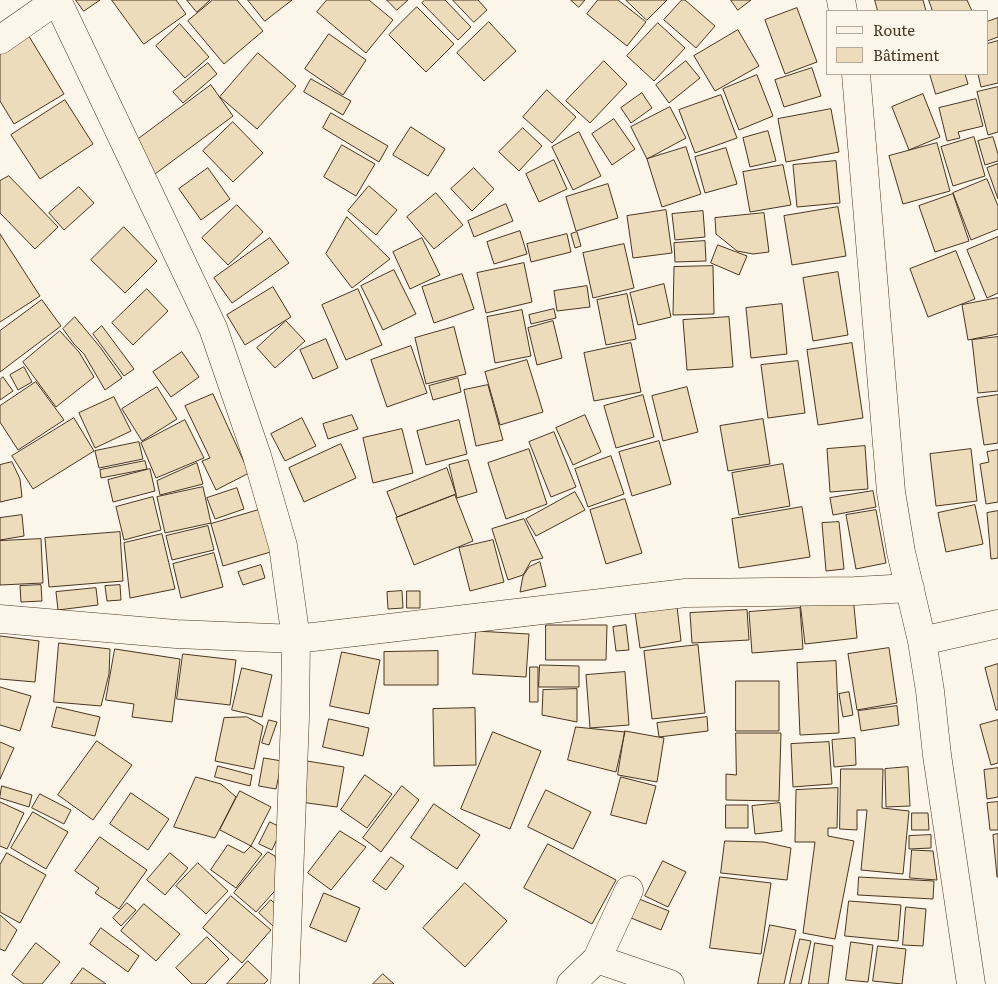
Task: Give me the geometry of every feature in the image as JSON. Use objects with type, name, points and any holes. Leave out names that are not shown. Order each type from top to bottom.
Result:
[{"type":"street","points":[[0,40],[56,0],[213,328],[258,456],[283,546],[296,639],[295,718],[285,984]]},
{"type":"street","points":[[856,75],[891,492],[901,552],[922,641],[971,984]]},
{"type":"street","points":[[0,619],[176,634],[296,639],[686,593],[855,591],[910,588]]},
{"type":"street","points":[[922,641],[998,624]]},
{"type":"street","points":[[571,984],[598,959],[629,890]]},
{"type":"street","points":[[598,959],[670,984]]},
{"type":"building","points":[[76,0],[100,0],[84,11]]},
{"type":"building","points":[[112,0],[176,0],[186,14],[144,44]]},
{"type":"building","points":[[187,0],[210,0],[197,12]]},
{"type":"building","points":[[213,0],[237,0],[263,31],[224,64],[188,21]]},
{"type":"building","points":[[248,0],[292,0],[265,21]]},
{"type":"building","points":[[327,0],[369,0],[393,20],[366,53],[317,12]]},
{"type":"building","points":[[387,0],[408,0],[397,10]]},
{"type":"building","points":[[425,0],[445,0],[471,27],[458,40],[422,3]]},
{"type":"building","points":[[453,0],[478,0],[487,10],[474,22]]},
{"type":"building","points":[[571,0],[585,0],[579,7]]},
{"type":"building","points":[[598,0],[618,0],[646,22],[627,46],[587,14]]},
{"type":"building","points":[[626,0],[667,0],[647,20]]},
{"type":"building","points":[[682,0],[685,0],[715,26],[696,48],[664,20]]},
{"type":"building","points":[[731,0],[751,0],[738,10]]},
{"type":"building","points":[[875,0],[923,0],[926,10],[878,10]]},
{"type":"building","points":[[929,0],[967,0],[972,10],[933,10]]},
{"type":"building","points":[[417,7],[454,44],[426,72],[389,35]]},
{"type":"building","points":[[797,8],[817,62],[785,74],[765,20]]},
{"type":"building","points":[[998,18],[998,37],[988,41],[988,22]]},
{"type":"building","points":[[489,22],[516,51],[484,81],[457,53]]},
{"type":"building","points":[[658,23],[685,48],[654,81],[627,56]]},
{"type":"building","points":[[180,24],[209,57],[185,78],[156,46]]},
{"type":"building","points":[[738,30],[759,66],[715,91],[694,56]]},
{"type":"building","points":[[27,33],[64,94],[14,124],[0,101],[0,50]]},
{"type":"building","points":[[329,34],[366,60],[343,95],[305,69]]},
{"type":"building","points":[[998,41],[998,83],[981,87],[978,75],[988,75],[988,44]]},
{"type":"building","points":[[258,53],[296,86],[257,129],[220,97]]},
{"type":"building","points":[[604,61],[627,84],[590,123],[566,101]]},
{"type":"building","points":[[686,61],[700,78],[669,103],[656,85]]},
{"type":"building","points":[[208,63],[217,74],[183,103],[173,92]]},
{"type":"building","points":[[812,68],[821,96],[784,107],[775,80]]},
{"type":"building","points":[[757,75],[773,116],[739,130],[723,89]]},
{"type":"building","points":[[930,75],[965,75],[968,84],[936,94]]},
{"type":"building","points":[[311,79],[351,101],[343,115],[304,92]]},
{"type":"building","points":[[211,85],[233,116],[155,174],[133,143]]},
{"type":"building","points":[[998,87],[998,132],[988,135],[977,92]]},
{"type":"building","points":[[547,90],[576,117],[552,143],[523,117]]},
{"type":"building","points":[[642,93],[652,108],[631,123],[621,108]]},
{"type":"building","points":[[923,94],[940,137],[909,150],[892,107]]},
{"type":"building","points":[[721,95],[737,138],[695,153],[679,110]]},
{"type":"building","points":[[976,99],[983,126],[958,132],[960,138],[947,141],[939,108]]},
{"type":"building","points":[[65,100],[93,144],[40,179],[11,135]]},
{"type":"building","points":[[670,107],[686,138],[647,159],[631,127]]},
{"type":"building","points":[[831,109],[839,152],[786,162],[778,119]]},
{"type":"building","points":[[331,113],[388,146],[379,162],[323,128]]},
{"type":"building","points":[[614,119],[635,149],[612,165],[592,134]]},
{"type":"building","points":[[233,122],[263,153],[233,182],[203,151]]},
{"type":"building","points":[[411,127],[445,149],[428,176],[393,155]]},
{"type":"building","points":[[523,128],[542,146],[519,171],[499,152]]},
{"type":"building","points":[[768,131],[776,161],[750,167],[743,138]]},
{"type":"building","points":[[579,132],[601,176],[573,190],[552,147]]},
{"type":"building","points":[[974,137],[985,176],[953,186],[941,147]]},
{"type":"building","points":[[993,137],[998,161],[985,165],[978,141]]},
{"type":"building","points":[[937,143],[950,191],[903,204],[889,156]]},
{"type":"building","points":[[342,145],[375,164],[356,196],[324,177]]},
{"type":"building","points":[[686,147],[701,194],[662,207],[647,159]]},
{"type":"building","points":[[726,148],[737,184],[705,193],[695,157]]},
{"type":"building","points":[[554,160],[567,189],[539,202],[526,174]]},
{"type":"building","points":[[836,161],[840,203],[797,207],[793,165]]},
{"type":"building","points":[[998,164],[998,199],[987,168]]},
{"type":"building","points":[[783,165],[791,205],[750,212],[743,172]]},
{"type":"building","points":[[208,168],[230,199],[201,220],[179,189]]},
{"type":"building","points":[[474,168],[494,189],[472,211],[451,189]]},
{"type":"building","points":[[9,176],[58,227],[35,249],[0,213],[0,181]]},
{"type":"building","points":[[987,179],[998,206],[998,229],[971,240],[953,193]]},
{"type":"building","points":[[608,184],[618,218],[576,231],[566,197]]},
{"type":"building","points":[[369,186],[397,210],[376,235],[348,211]]},
{"type":"building","points":[[79,187],[94,203],[64,230],[49,213]]},
{"type":"building","points":[[436,193],[463,225],[434,249],[407,217]]},
{"type":"building","points":[[953,194],[969,241],[935,252],[919,206]]},
{"type":"building","points":[[506,204],[513,221],[474,237],[468,221]]},
{"type":"building","points":[[237,205],[263,232],[228,265],[202,238]]},
{"type":"building","points":[[838,207],[846,256],[792,265],[784,216]]},
{"type":"building","points":[[666,210],[672,253],[633,258],[627,216]]},
{"type":"building","points":[[703,211],[705,237],[675,240],[672,214]]},
{"type":"building","points":[[764,213],[769,252],[753,254],[737,251],[716,234],[715,218]]},
{"type":"building","points":[[347,217],[390,259],[352,288],[326,254]]},
{"type":"building","points":[[124,227],[157,261],[125,293],[91,260]]},
{"type":"building","points":[[520,231],[527,254],[494,264],[487,242]]},
{"type":"building","points":[[577,232],[581,246],[575,248],[571,234]]},
{"type":"building","points":[[0,234],[40,296],[0,322]]},
{"type":"building","points":[[567,234],[571,252],[531,262],[527,244]]},
{"type":"building","points":[[998,237],[998,293],[987,298],[967,250]]},
{"type":"building","points":[[270,238],[289,263],[232,303],[214,278]]},
{"type":"building","points":[[422,238],[440,275],[410,289],[393,252]]},
{"type":"building","points":[[705,241],[706,261],[675,262],[674,243]]},
{"type":"building","points":[[624,244],[634,288],[593,298],[583,253]]},
{"type":"building","points":[[718,245],[747,256],[739,275],[711,263]]},
{"type":"building","points":[[956,251],[975,299],[928,317],[910,269]]},
{"type":"building","points":[[524,263],[532,302],[486,313],[477,273]]},
{"type":"building","points":[[713,266],[714,314],[673,315],[674,267]]},
{"type":"building","points":[[394,270],[416,314],[383,330],[361,286]]},
{"type":"building","points":[[838,272],[848,335],[813,341],[803,278]]},
{"type":"building","points":[[462,274],[474,309],[434,323],[422,287]]},
{"type":"building","points":[[664,284],[671,317],[638,325],[630,293]]},
{"type":"building","points":[[587,286],[590,307],[557,311],[554,291]]},
{"type":"building","points":[[273,287],[291,317],[245,345],[227,315]]},
{"type":"building","points":[[147,289],[168,311],[133,345],[112,323]]},
{"type":"building","points":[[358,289],[382,345],[346,360],[322,305]]},
{"type":"building","points":[[627,294],[636,339],[606,345],[597,300]]},
{"type":"building","points":[[998,298],[998,334],[968,340],[962,305]]},
{"type":"building","points":[[42,300],[61,326],[0,372],[0,331]]},
{"type":"building","points":[[782,304],[787,354],[751,358],[746,308]]},
{"type":"building","points":[[554,309],[556,318],[531,324],[529,315]]},
{"type":"building","points":[[522,310],[531,356],[495,363],[487,317]]},
{"type":"building","points":[[75,317],[122,378],[105,390],[84,354],[63,329]]},
{"type":"building","points":[[729,317],[733,367],[687,370],[683,320]]},
{"type":"building","points":[[286,321],[305,341],[275,368],[257,348]]},
{"type":"building","points":[[553,321],[562,358],[537,365],[528,328]]},
{"type":"building","points":[[102,326],[134,369],[124,376],[93,334]]},
{"type":"building","points":[[454,327],[466,374],[426,384],[415,338]]},
{"type":"building","points":[[60,331],[79,352],[94,377],[56,407],[23,362]]},
{"type":"building","points":[[998,337],[998,391],[978,393],[972,340]]},
{"type":"building","points":[[326,339],[338,368],[313,379],[300,350]]},
{"type":"building","points":[[631,343],[641,392],[594,401],[584,353]]},
{"type":"building","points":[[852,343],[863,418],[818,425],[807,350]]},
{"type":"building","points":[[411,346],[427,393],[387,407],[371,360]]},
{"type":"building","points":[[182,352],[199,377],[171,397],[153,372]]},
{"type":"building","points":[[527,360],[543,412],[500,425],[485,372]]},
{"type":"building","points":[[798,361],[805,413],[768,418],[761,365]]},
{"type":"building","points":[[24,367],[32,382],[18,390],[10,375]]},
{"type":"building","points":[[3,377],[13,391],[0,400],[0,380]]},
{"type":"building","points":[[458,378],[461,392],[433,400],[429,386]]},
{"type":"building","points":[[36,382],[64,420],[18,450],[0,422],[0,406]]},
{"type":"building","points":[[488,385],[503,440],[476,446],[464,390]]},
{"type":"building","points":[[157,387],[177,419],[142,441],[122,409]]},
{"type":"building","points":[[687,387],[698,432],[663,441],[652,396]]},
{"type":"building","points":[[213,394],[249,473],[216,490],[202,461],[210,458],[185,406]]},
{"type":"building","points":[[643,395],[654,437],[616,448],[604,406]]},
{"type":"building","points":[[998,395],[998,443],[984,445],[977,398]]},
{"type":"building","points":[[114,397],[131,431],[95,448],[79,413]]},
{"type":"building","points":[[352,415],[358,429],[328,439],[323,424]]},
{"type":"building","points":[[585,415],[601,452],[573,465],[556,428]]},
{"type":"building","points":[[74,418],[94,451],[33,489],[12,456]]},
{"type":"building","points":[[302,418],[316,446],[285,461],[271,434]]},
{"type":"building","points":[[763,419],[770,464],[728,471],[720,426]]},
{"type":"building","points":[[185,420],[204,458],[156,478],[141,443]]},
{"type":"building","points":[[459,420],[467,454],[426,465],[417,431]]},
{"type":"building","points":[[402,429],[413,473],[373,483],[363,438]]},
{"type":"building","points":[[554,432],[576,487],[551,497],[529,442]]},
{"type":"building","points":[[659,441],[671,484],[632,496],[619,452]]},
{"type":"building","points":[[139,442],[143,459],[99,468],[95,451]]},
{"type":"building","points":[[341,444],[356,478],[304,502],[289,468]]},
{"type":"building","points":[[865,446],[868,489],[830,492],[827,449]]},
{"type":"building","points":[[529,449],[547,504],[506,519],[488,463]]},
{"type":"building","points":[[971,449],[977,501],[936,506],[930,454]]},
{"type":"building","points":[[998,450],[998,502],[986,504],[980,464],[989,462],[987,452]]},
{"type":"building","points":[[611,456],[624,494],[588,507],[575,469]]},
{"type":"building","points":[[468,460],[477,492],[457,498],[449,465]]},
{"type":"building","points":[[145,461],[147,469],[101,478],[100,470]]},
{"type":"building","points":[[12,462],[20,479],[22,497],[0,502],[0,465]]},
{"type":"building","points":[[197,463],[203,484],[160,495],[157,481]]},
{"type":"building","points":[[783,464],[790,506],[739,515],[732,473]]},
{"type":"building","points":[[447,468],[456,494],[397,517],[387,492]]},
{"type":"building","points":[[150,469],[155,491],[113,502],[108,480]]},
{"type":"building","points":[[203,487],[211,523],[165,533],[157,497]]},
{"type":"building","points":[[237,488],[244,509],[215,519],[207,498]]},
{"type":"building","points":[[873,491],[876,507],[833,515],[830,498]]},
{"type":"building","points":[[575,492],[585,510],[536,536],[526,519]]},
{"type":"building","points":[[455,495],[473,541],[414,565],[396,518]]},
{"type":"building","points":[[153,497],[161,530],[124,540],[116,507]]},
{"type":"building","points":[[625,499],[642,553],[606,564],[590,510]]},
{"type":"building","points":[[975,505],[983,544],[946,552],[938,513]]},
{"type":"building","points":[[802,507],[810,557],[739,568],[732,519]]},
{"type":"building","points":[[262,509],[274,551],[223,566],[211,524]]},
{"type":"building","points":[[876,510],[886,563],[856,569],[846,515]]},
{"type":"building","points":[[998,511],[998,558],[991,559],[987,513]]},
{"type":"building","points":[[22,515],[24,536],[0,540],[0,518]]},
{"type":"building","points":[[524,519],[543,558],[531,561],[523,575],[508,580],[492,529]]},
{"type":"building","points":[[839,522],[844,569],[826,571],[822,523]]},
{"type":"building","points":[[208,526],[214,550],[172,560],[166,536]]},
{"type":"building","points":[[120,532],[123,581],[49,587],[45,538]]},
{"type":"building","points":[[162,534],[175,589],[130,598],[124,543]]},
{"type":"building","points":[[41,539],[43,583],[0,585],[0,541]]},
{"type":"building","points":[[493,540],[504,582],[470,591],[459,548]]},
{"type":"building","points":[[214,553],[223,587],[181,598],[173,564]]},
{"type":"building","points":[[540,562],[546,586],[520,592],[523,576],[529,567]]},
{"type":"building","points":[[261,565],[265,578],[243,585],[238,572]]},
{"type":"building","points":[[41,585],[42,601],[21,602],[20,586]]},
{"type":"building","points":[[120,585],[121,600],[107,601],[105,586]]},
{"type":"building","points":[[96,588],[98,605],[58,610],[56,592]]},
{"type":"building","points":[[402,591],[403,608],[388,609],[387,592]]},
{"type":"building","points":[[407,591],[420,591],[420,608],[407,608]]},
{"type":"building","points":[[853,596],[857,638],[805,644],[800,602]]},
{"type":"building","points":[[676,598],[681,641],[640,648],[634,605]]},
{"type":"building","points":[[800,608],[803,649],[752,653],[749,612]]},
{"type":"building","points":[[747,610],[749,640],[692,643],[690,613]]},
{"type":"building","points":[[546,625],[607,625],[606,660],[546,660]]},
{"type":"building","points":[[626,625],[629,650],[616,651],[613,627]]},
{"type":"building","points":[[476,631],[529,634],[526,677],[473,674]]},
{"type":"building","points":[[0,636],[39,641],[35,682],[0,679]]},
{"type":"building","points":[[59,643],[110,649],[109,674],[101,706],[54,702]]},
{"type":"building","points":[[698,645],[705,713],[652,719],[644,651]]},
{"type":"building","points":[[889,648],[897,703],[857,710],[848,654]]},
{"type":"building","points":[[115,649],[180,659],[172,722],[132,717],[134,704],[106,700]]},
{"type":"building","points":[[438,651],[438,685],[384,685],[384,652]]},
{"type":"building","points":[[342,652],[380,660],[369,714],[330,706]]},
{"type":"building","points":[[183,654],[236,660],[230,705],[177,699]]},
{"type":"building","points":[[836,661],[839,733],[800,735],[797,663]]},
{"type":"building","points":[[998,664],[998,710],[996,710],[985,668]]},
{"type":"building","points":[[540,665],[579,666],[579,687],[539,687]]},
{"type":"building","points":[[530,667],[538,667],[538,702],[530,702]]},
{"type":"building","points":[[242,668],[272,675],[262,717],[232,710]]},
{"type":"building","points":[[625,672],[629,725],[590,728],[586,675]]},
{"type":"building","points":[[736,681],[779,681],[779,731],[736,731]]},
{"type":"building","points":[[0,687],[31,696],[20,731],[0,725]]},
{"type":"building","points":[[577,689],[577,722],[542,715],[543,690]]},
{"type":"building","points":[[849,692],[853,715],[843,717],[839,694]]},
{"type":"building","points":[[897,706],[899,725],[861,731],[858,711]]},
{"type":"building","points":[[57,707],[100,717],[95,736],[52,727]]},
{"type":"building","points":[[475,708],[476,765],[434,766],[433,709]]},
{"type":"building","points":[[247,717],[263,726],[254,769],[215,761],[224,718]]},
{"type":"building","points":[[707,717],[708,731],[659,737],[657,723]]},
{"type":"building","points":[[329,719],[369,728],[363,756],[323,747]]},
{"type":"building","points":[[269,720],[277,722],[269,745],[262,743]]},
{"type":"building","points":[[998,720],[998,763],[991,765],[980,725]]},
{"type":"building","points":[[576,727],[625,732],[616,772],[568,760]]},
{"type":"building","points":[[625,731],[664,738],[657,782],[618,775]]},
{"type":"building","points":[[493,732],[541,751],[510,829],[461,809]]},
{"type":"building","points":[[736,733],[781,733],[779,801],[726,800],[726,774],[736,775]]},
{"type":"building","points":[[855,738],[856,765],[834,767],[832,740]]},
{"type":"building","points":[[97,741],[132,765],[93,820],[58,795]]},
{"type":"building","points":[[0,742],[14,748],[0,779]]},
{"type":"building","points":[[829,742],[832,784],[793,787],[791,744]]},
{"type":"building","points":[[264,758],[282,761],[276,789],[259,786]]},
{"type":"building","points":[[307,761],[344,767],[337,807],[300,802]]},
{"type":"building","points":[[218,766],[252,775],[250,786],[215,777]]},
{"type":"building","points":[[908,767],[910,806],[886,807],[885,769]]},
{"type":"building","points":[[998,768],[998,797],[987,799],[984,770]]},
{"type":"building","points":[[841,769],[883,769],[882,808],[909,811],[903,874],[861,870],[867,810],[857,810],[857,830],[840,829]]},
{"type":"building","points":[[365,775],[392,794],[367,828],[341,810]]},
{"type":"building","points":[[196,777],[221,784],[236,797],[215,838],[174,827]]},
{"type":"building","points":[[621,777],[656,786],[646,824],[611,815]]},
{"type":"building","points":[[2,786],[32,795],[29,807],[0,798]]},
{"type":"building","points":[[402,786],[419,800],[381,852],[363,838]]},
{"type":"building","points":[[838,788],[837,828],[828,828],[828,836],[854,841],[835,939],[803,933],[815,842],[795,842],[796,790]]},
{"type":"building","points":[[546,790],[591,812],[573,849],[528,827]]},
{"type":"building","points":[[240,791],[271,807],[251,846],[220,830]]},
{"type":"building","points":[[131,793],[169,819],[148,850],[110,824]]},
{"type":"building","points":[[40,794],[71,810],[64,824],[32,808]]},
{"type":"building","points":[[0,802],[24,813],[7,849],[0,846]]},
{"type":"building","points":[[998,802],[998,830],[990,830],[987,803]]},
{"type":"building","points":[[780,803],[782,831],[755,834],[752,806]]},
{"type":"building","points":[[434,804],[480,835],[457,869],[411,838]]},
{"type":"building","points":[[726,805],[748,805],[748,828],[726,828]]},
{"type":"building","points":[[33,812],[68,832],[46,869],[11,848]]},
{"type":"building","points":[[912,813],[928,813],[929,830],[912,830]]},
{"type":"building","points":[[270,822],[282,828],[272,850],[259,844]]},
{"type":"building","points":[[340,831],[366,847],[331,890],[308,873]]},
{"type":"building","points":[[998,834],[998,877],[997,877],[993,835]]},
{"type":"building","points":[[931,835],[931,848],[909,849],[909,836]]},
{"type":"building","points":[[100,837],[147,870],[119,909],[95,893],[99,888],[75,871]]},
{"type":"building","points":[[725,841],[764,842],[791,848],[787,880],[721,873]]},
{"type":"building","points":[[548,844],[616,880],[592,924],[524,888]]},
{"type":"building","points":[[228,845],[244,853],[251,846],[262,854],[236,888],[211,870]]},
{"type":"building","points":[[912,850],[933,851],[937,880],[910,878]]},
{"type":"building","points":[[268,852],[275,856],[281,884],[256,912],[234,893]]},
{"type":"building","points":[[7,853],[46,875],[20,923],[0,912],[0,865]]},
{"type":"building","points":[[170,853],[188,868],[165,895],[147,880]]},
{"type":"building","points":[[391,857],[404,866],[386,890],[373,881]]},
{"type":"building","points":[[663,861],[686,872],[668,907],[645,896]]},
{"type":"building","points":[[198,863],[228,891],[206,914],[176,886]]},
{"type":"building","points":[[720,877],[771,883],[761,954],[710,948]]},
{"type":"building","points":[[859,877],[934,881],[933,899],[858,895]]},
{"type":"building","points":[[465,883],[507,921],[465,967],[423,928]]},
{"type":"building","points":[[324,893],[360,908],[346,942],[310,927]]},
{"type":"building","points":[[231,896],[271,930],[242,963],[203,928]]},
{"type":"building","points":[[639,899],[669,911],[661,930],[631,918]]},
{"type":"building","points":[[271,900],[285,913],[273,926],[259,913]]},
{"type":"building","points":[[849,901],[901,905],[898,941],[845,936]]},
{"type":"building","points":[[127,903],[136,910],[121,926],[113,918]]},
{"type":"building","points":[[144,904],[180,934],[156,961],[121,931]]},
{"type":"building","points":[[906,907],[926,909],[923,946],[903,945]]},
{"type":"building","points":[[0,915],[17,930],[5,951],[0,949]]},
{"type":"building","points":[[770,925],[796,930],[784,984],[758,984]]},
{"type":"building","points":[[101,928],[139,956],[128,972],[90,944]]},
{"type":"building","points":[[207,937],[229,959],[205,984],[192,984],[176,968]]},
{"type":"building","points":[[800,939],[811,941],[801,984],[790,984]]},
{"type":"building","points":[[851,942],[873,945],[868,982],[846,980]]},
{"type":"building","points":[[36,943],[60,962],[42,984],[24,984],[12,975]]},
{"type":"building","points":[[815,943],[833,946],[828,984],[809,984]]},
{"type":"building","points":[[878,946],[906,949],[902,984],[873,981]]},
{"type":"building","points":[[248,961],[268,980],[264,984],[227,984]]},
{"type":"building","points":[[83,968],[106,984],[71,984]]},
{"type":"building","points":[[383,974],[394,984],[373,984]]}]
